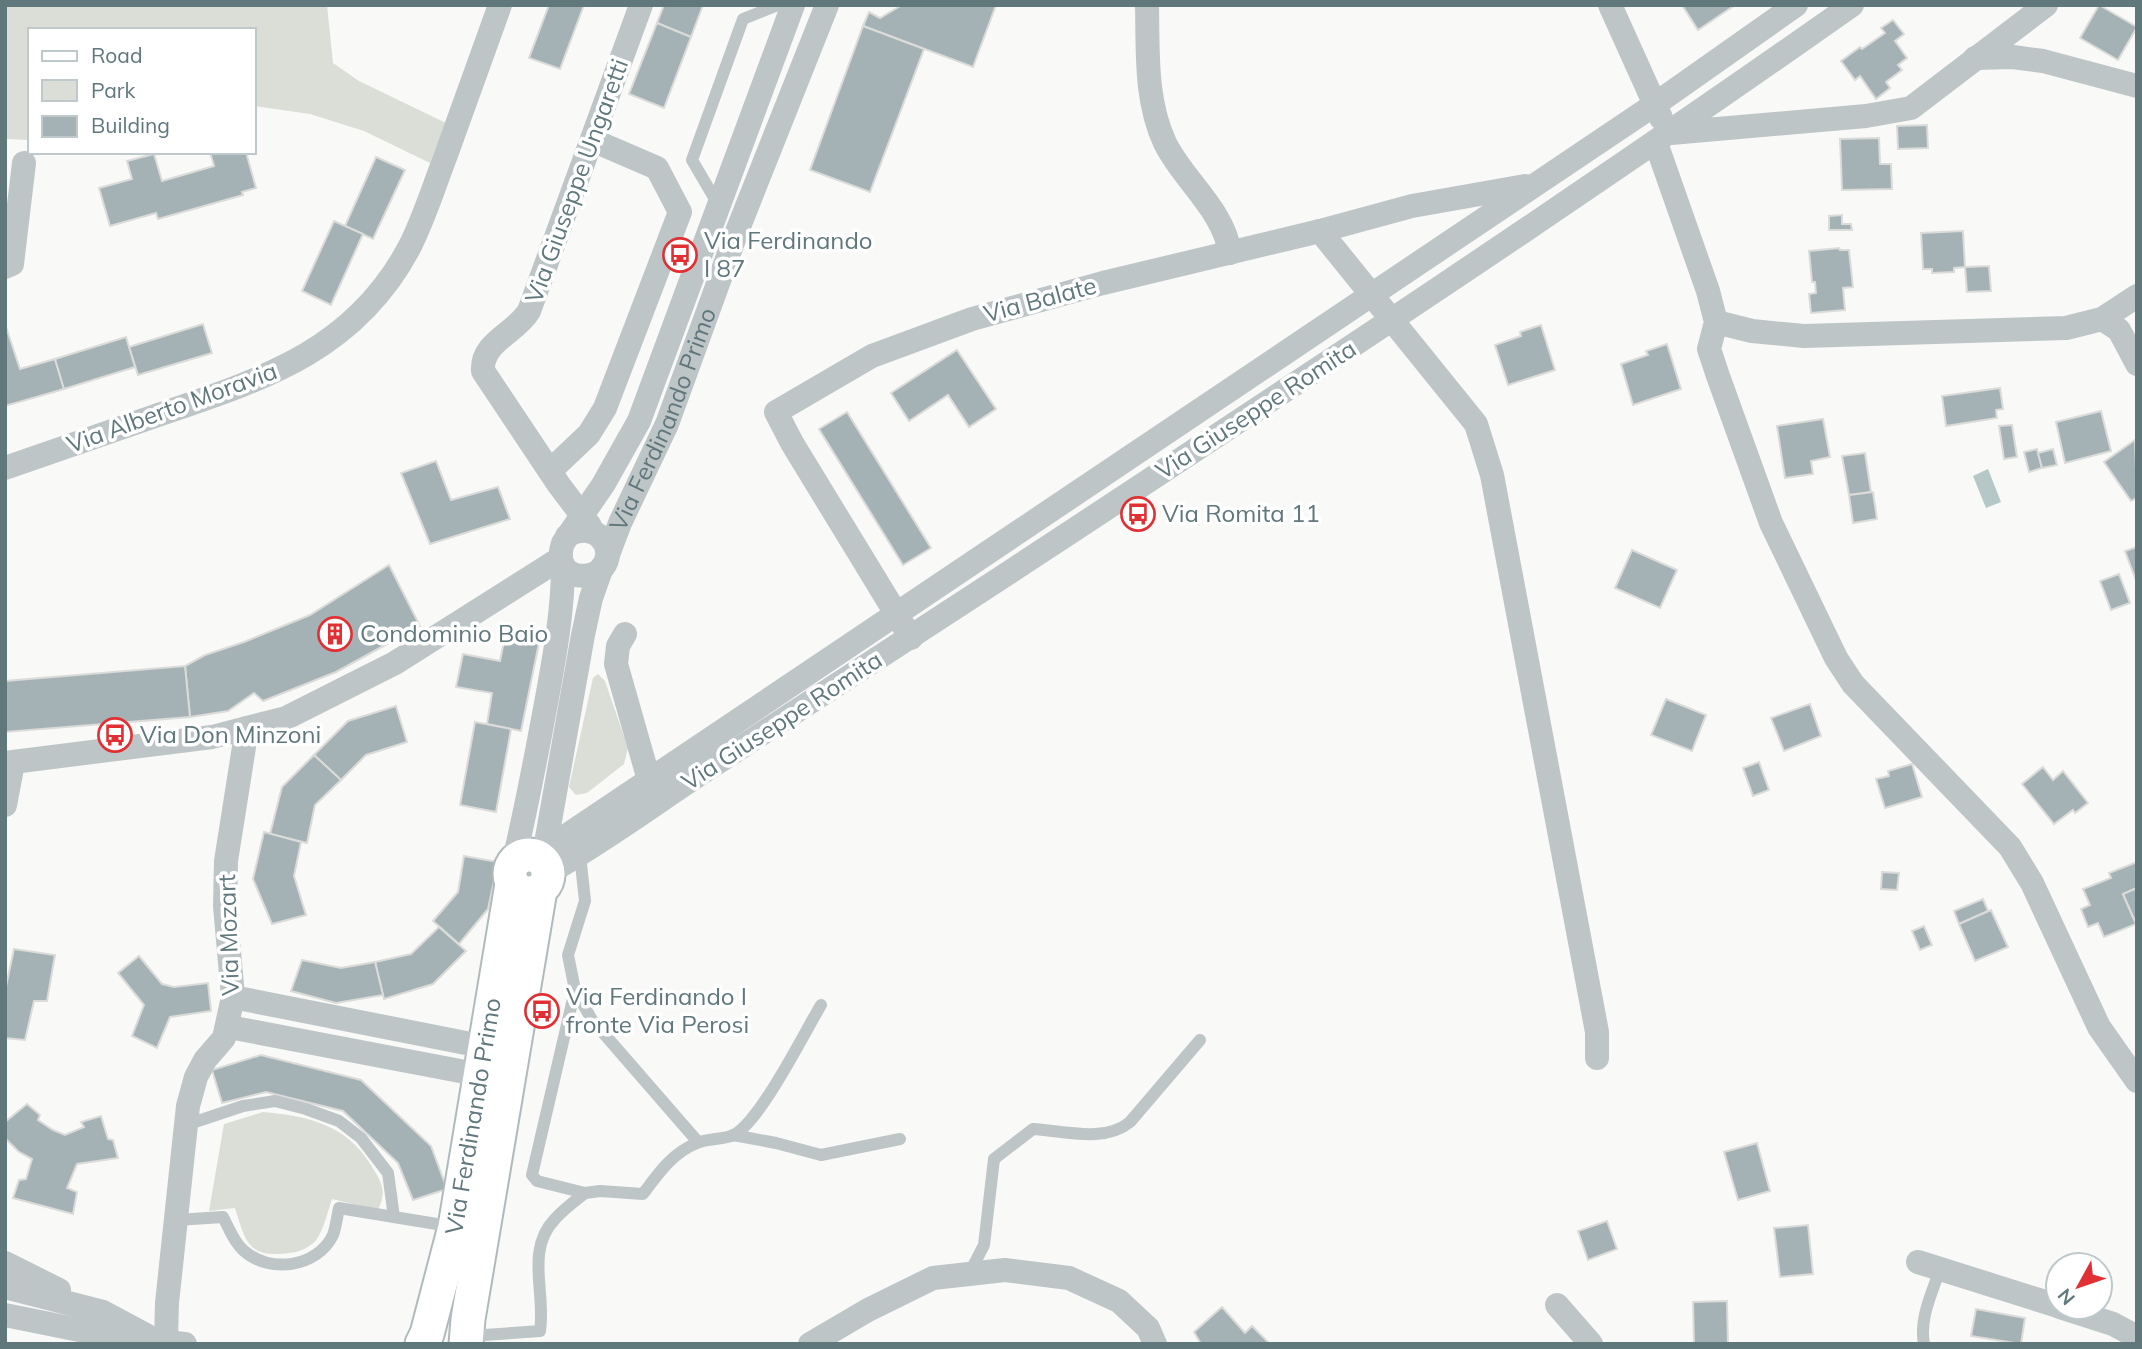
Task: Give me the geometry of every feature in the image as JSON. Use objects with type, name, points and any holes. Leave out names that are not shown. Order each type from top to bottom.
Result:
[{"type":"street","name":"Via Alberto Moravia","points":[[5,468],[249,384],[304,356],[351,323],[393,275],[421,223],[500,5]]},
{"type":"street","name":"Via Giuseppe Ungaretti","points":[[555,478],[483,371],[483,361],[486,352],[523,322],[529,311],[641,5]]},
{"type":"street","name":"Via Ferdinando Primo","points":[[466,1340],[533,867],[530,791],[559,628],[563,551],[581,514],[603,485],[633,433],[793,5]]},
{"type":"street","points":[[1147,5],[1149,81],[1154,113],[1166,144],[1219,222],[1228,241],[1230,253]]},
{"type":"street","points":[[1610,5],[1654,105],[1716,322],[1709,349],[1718,376],[1771,523],[1836,658],[1853,684],[2010,847],[2032,883],[2099,1027],[2137,1081]]},
{"type":"street","name":"Via Giuseppe Romita","points":[[533,867],[580,855],[699,760],[898,613],[1654,105],[1796,5]]},
{"type":"street","name":"Via Giuseppe Romita","points":[[533,867],[616,802],[649,780],[699,760],[911,638],[1553,212],[1852,5]]},
{"type":"street","points":[[1663,138],[1866,116],[1911,108],[2046,5]]},
{"type":"street","name":"Via Ferdinando Primo","points":[[422,1344],[455,1227],[484,1061],[553,794],[591,598],[620,523],[667,424],[822,7]]},
{"type":"street","points":[[1975,58],[2013,57],[2043,61],[2137,86]]},
{"type":"street","points":[[555,478],[605,408],[680,212],[657,168],[592,140]]},
{"type":"street","points":[[5,267],[12,264],[24,163]]},
{"type":"street","points":[[1535,185],[1553,212]]},
{"type":"street","name":"Via Balate","points":[[898,613],[792,443],[776,412],[872,356],[972,319],[1103,283],[1412,206],[1535,185]]},
{"type":"street","points":[[716,216],[736,234]]},
{"type":"street","points":[[1320,230],[1476,424],[1492,475],[1597,1032],[1597,1058]]},
{"type":"street","points":[[699,262],[723,270]]},
{"type":"street","points":[[1716,322],[1752,331],[1804,336],[2066,328],[2102,318],[2137,296]]},
{"type":"street","points":[[2102,318],[2119,330],[2137,364]]},
{"type":"street","points":[[555,478],[606,545],[604,564],[597,573],[582,577],[575,575],[563,551],[565,510],[555,478]]},
{"type":"street","points":[[5,806],[9,763],[212,737],[286,718],[395,663],[563,551],[581,530],[596,534]]},
{"type":"street","points":[[992,550],[1006,575]]},
{"type":"street","points":[[898,613],[911,638]]},
{"type":"street","points":[[625,634],[618,646],[616,664],[649,780]]},
{"type":"street","name":"Via Mozart","points":[[169,1342],[167,1303],[186,1125],[196,1077],[205,1060],[225,1038],[233,997],[225,906],[226,861],[247,728]]},
{"type":"street","points":[[553,794],[558,820],[566,823],[576,822],[616,802]]},
{"type":"street","points":[[233,997],[484,1061]]},
{"type":"street","points":[[229,1027],[484,1061]]},
{"type":"street","points":[[5,1263],[169,1342]]},
{"type":"street","points":[[1929,1265],[2044,1302]]},
{"type":"street","points":[[810,1344],[868,1310],[933,1278],[1005,1270],[1069,1278],[1119,1301],[1148,1328],[1156,1344]]},
{"type":"street","points":[[5,1287],[103,1312]]},
{"type":"street","points":[[1557,1305],[1591,1344]]},
{"type":"street","points":[[5,1315],[109,1336],[169,1342]]},
{"type":"street","points":[[2103,1321],[2137,1337]]},
{"type":"lane","points":[[716,216],[692,160],[743,19],[778,5]]},
{"type":"lane","points":[[580,855],[585,901],[568,956],[575,990],[592,1020],[698,1142]]},
{"type":"lane","points":[[575,990],[532,1175],[537,1181],[585,1193],[600,1191],[643,1194],[666,1163],[698,1142],[733,1135],[821,1155],[900,1139]]},
{"type":"lane","points":[[733,1135],[755,1117],[821,1005]]},
{"type":"lane","points":[[969,1274],[984,1245],[994,1159],[1033,1129],[1099,1135],[1119,1131],[1130,1122],[1200,1040]]},
{"type":"lane","points":[[186,1125],[243,1106],[275,1101],[339,1121],[361,1139],[388,1173],[394,1217]]},
{"type":"lane","points":[[466,1340],[540,1331],[543,1314],[537,1257],[543,1237],[554,1220],[585,1193]]},
{"type":"lane","points":[[176,1220],[223,1217],[234,1239],[244,1251],[275,1266],[296,1264],[321,1251],[333,1235],[340,1209],[455,1227]]},
{"type":"lane","points":[[1924,1344],[1922,1332],[1929,1265]]},
{"type":"green space","points":[[5,5],[327,5],[333,63],[359,81],[446,123],[430,163],[364,131],[310,114],[256,106],[256,28],[28,28],[28,140],[5,139]]},
{"type":"green space","points":[[598,674],[605,681],[628,748],[624,764],[587,793],[576,795],[569,787],[593,678]]},
{"type":"green space","points":[[263,1112],[310,1120],[337,1131],[350,1140],[371,1165],[380,1182],[383,1192],[378,1210],[332,1199],[322,1230],[314,1242],[300,1251],[275,1254],[265,1253],[251,1246],[235,1208],[209,1211],[224,1124]]},
{"type":"shaded area","points":[[1988,469],[2001,502],[1986,508],[1973,476]]},
{"type":"building","points":[[549,5],[584,5],[560,69],[529,58]]},
{"type":"building","points":[[664,5],[703,5],[691,37],[657,23]]},
{"type":"building","points":[[902,5],[996,5],[973,67],[863,26],[869,12],[880,18]]},
{"type":"building","points":[[1682,5],[1735,5],[1698,30]]},
{"type":"building","points":[[2099,5],[2137,27],[2118,60],[2080,38]]},
{"type":"building","points":[[1893,20],[1904,34],[1895,41],[1907,58],[1898,65],[1902,70],[1886,82],[1890,88],[1876,99],[1860,76],[1855,80],[1841,61],[1885,33],[1881,28]]},
{"type":"building","points":[[657,23],[691,37],[664,108],[629,94]]},
{"type":"building","points":[[863,26],[924,49],[870,192],[810,170]]},
{"type":"building","points":[[1927,125],[1928,148],[1898,149],[1897,126]]},
{"type":"building","points":[[1879,138],[1880,164],[1891,164],[1892,189],[1842,190],[1840,139]]},
{"type":"building","points":[[154,154],[162,181],[214,166],[211,154],[247,154],[256,188],[242,192],[243,195],[158,219],[156,213],[110,226],[99,188],[132,179],[127,161]]},
{"type":"building","points":[[376,157],[405,170],[373,239],[345,226]]},
{"type":"building","points":[[1842,215],[1842,224],[1851,224],[1852,230],[1829,230],[1829,216]]},
{"type":"building","points":[[334,221],[363,234],[331,305],[302,291]]},
{"type":"building","points":[[1963,231],[1965,267],[1954,268],[1954,272],[1932,273],[1932,269],[1923,269],[1921,233]]},
{"type":"building","points":[[1839,248],[1849,250],[1853,287],[1843,288],[1845,310],[1811,313],[1809,294],[1816,293],[1815,282],[1812,282],[1809,251]]},
{"type":"building","points":[[1989,266],[1991,291],[1967,292],[1965,267]]},
{"type":"building","points":[[5,324],[20,369],[55,359],[64,389],[5,406]]},
{"type":"building","points":[[203,324],[212,353],[138,375],[129,347]]},
{"type":"building","points":[[1541,325],[1555,370],[1508,385],[1495,345],[1521,336],[1520,332]]},
{"type":"building","points":[[126,337],[135,367],[64,389],[55,359]]},
{"type":"building","points":[[1667,344],[1681,389],[1633,405],[1621,364],[1648,355],[1646,351]]},
{"type":"building","points":[[957,350],[996,409],[969,427],[948,395],[909,421],[891,393]]},
{"type":"building","points":[[2000,388],[2003,409],[1996,410],[1997,418],[1946,426],[1942,396]]},
{"type":"building","points":[[2101,411],[2111,451],[2065,463],[2056,422]]},
{"type":"building","points":[[847,412],[931,548],[903,565],[819,429]]},
{"type":"building","points":[[1823,419],[1830,457],[1811,461],[1813,474],[1785,478],[1777,426]]},
{"type":"building","points":[[2012,425],[2017,457],[2004,459],[1999,426]]},
{"type":"building","points":[[2135,440],[2137,498],[2131,501],[2104,462]]},
{"type":"building","points":[[2037,449],[2042,468],[2029,472],[2024,452]]},
{"type":"building","points":[[2053,449],[2057,465],[2042,468],[2038,453]]},
{"type":"building","points":[[1865,453],[1871,492],[1849,495],[1842,456]]},
{"type":"building","points":[[436,461],[451,500],[498,487],[510,519],[430,544],[401,473]]},
{"type":"building","points":[[1873,492],[1877,519],[1853,523],[1849,495]]},
{"type":"building","points":[[2137,547],[2137,583],[2125,551]]},
{"type":"building","points":[[1632,550],[1677,570],[1660,608],[1615,588]]},
{"type":"building","name":"Condominio Baio","points":[[389,565],[420,626],[336,672],[263,701],[254,693],[228,711],[190,717],[185,666],[205,655],[310,615]]},
{"type":"building","points":[[2119,574],[2130,603],[2111,610],[2100,581]]},
{"type":"building","points":[[506,631],[540,638],[521,731],[487,724],[492,693],[456,687],[463,654],[500,661]]},
{"type":"building","points":[[185,666],[190,717],[5,732],[5,681]]},
{"type":"building","points":[[1666,699],[1706,715],[1692,751],[1651,735]]},
{"type":"building","points":[[1810,704],[1821,736],[1784,751],[1771,718]]},
{"type":"building","points":[[396,706],[407,742],[366,755],[341,780],[314,755],[348,721]]},
{"type":"building","points":[[475,722],[511,729],[496,812],[460,805]]},
{"type":"building","points":[[314,755],[341,780],[315,805],[307,843],[270,834],[282,787]]},
{"type":"building","points":[[1759,762],[1769,790],[1753,796],[1743,768]]},
{"type":"building","points":[[1912,764],[1922,797],[1885,808],[1876,779],[1889,776],[1888,771]]},
{"type":"building","points":[[2043,767],[2053,780],[2063,771],[2088,803],[2054,824],[2022,784]]},
{"type":"building","points":[[264,832],[301,842],[294,876],[306,915],[272,924],[253,879]]},
{"type":"building","points":[[464,856],[498,862],[488,909],[459,944],[433,921],[458,892]]},
{"type":"building","points":[[2137,862],[2137,888],[2123,894],[2136,924],[2104,937],[2098,923],[2088,927],[2081,909],[2090,905],[2083,889],[2111,878],[2109,873]]},
{"type":"building","points":[[1882,872],[1899,873],[1897,890],[1881,889]]},
{"type":"building","points":[[2137,888],[2137,918],[2134,919],[2123,894]]},
{"type":"building","points":[[1983,899],[1988,911],[1959,924],[1954,911]]},
{"type":"building","points":[[1991,910],[2008,947],[1975,961],[1959,924]]},
{"type":"building","points":[[1924,926],[1932,945],[1920,950],[1912,931]]},
{"type":"building","points":[[439,927],[466,951],[433,984],[384,999],[375,962],[411,954]]},
{"type":"building","points":[[14,949],[55,955],[47,1001],[34,1001],[25,1040],[5,1038],[5,991]]},
{"type":"building","points":[[139,956],[162,984],[174,987],[208,983],[211,1011],[170,1017],[157,1048],[132,1036],[144,1005],[118,973]]},
{"type":"building","points":[[302,960],[341,968],[375,962],[383,995],[336,1003],[291,991]]},
{"type":"building","points":[[261,1055],[361,1080],[431,1146],[447,1189],[413,1200],[398,1163],[343,1111],[266,1092],[222,1103],[212,1070]]},
{"type":"building","points":[[27,1104],[40,1115],[38,1120],[65,1135],[84,1127],[81,1122],[101,1116],[108,1139],[113,1140],[118,1158],[77,1164],[67,1188],[77,1192],[73,1214],[13,1198],[19,1180],[26,1179],[32,1159],[19,1152],[5,1138],[5,1122]]},
{"type":"building","points":[[1757,1143],[1770,1191],[1738,1200],[1724,1152]]},
{"type":"building","points":[[1607,1221],[1617,1249],[1588,1260],[1578,1231]]},
{"type":"building","points":[[1808,1225],[1813,1274],[1780,1277],[1774,1228]]},
{"type":"building","points":[[1727,1301],[1728,1344],[1694,1344],[1693,1302]]},
{"type":"building","points":[[1222,1307],[1245,1333],[1252,1326],[1270,1344],[1201,1344],[1194,1332]]},
{"type":"building","points":[[1976,1309],[2025,1318],[2021,1344],[1971,1336]]},
{"type":"place","name":"Via Ferdinando I 87","points":[[680,255]]},
{"type":"place","name":"Via Romita 11","points":[[1138,514]]},
{"type":"place","name":"Condominio Baio","points":[[335,634]]},
{"type":"place","name":"Via Don Minzoni","points":[[115,735]]},
{"type":"place","name":"Via Ferdinando I fronte Via Perosi","points":[[542,1011]]}]
